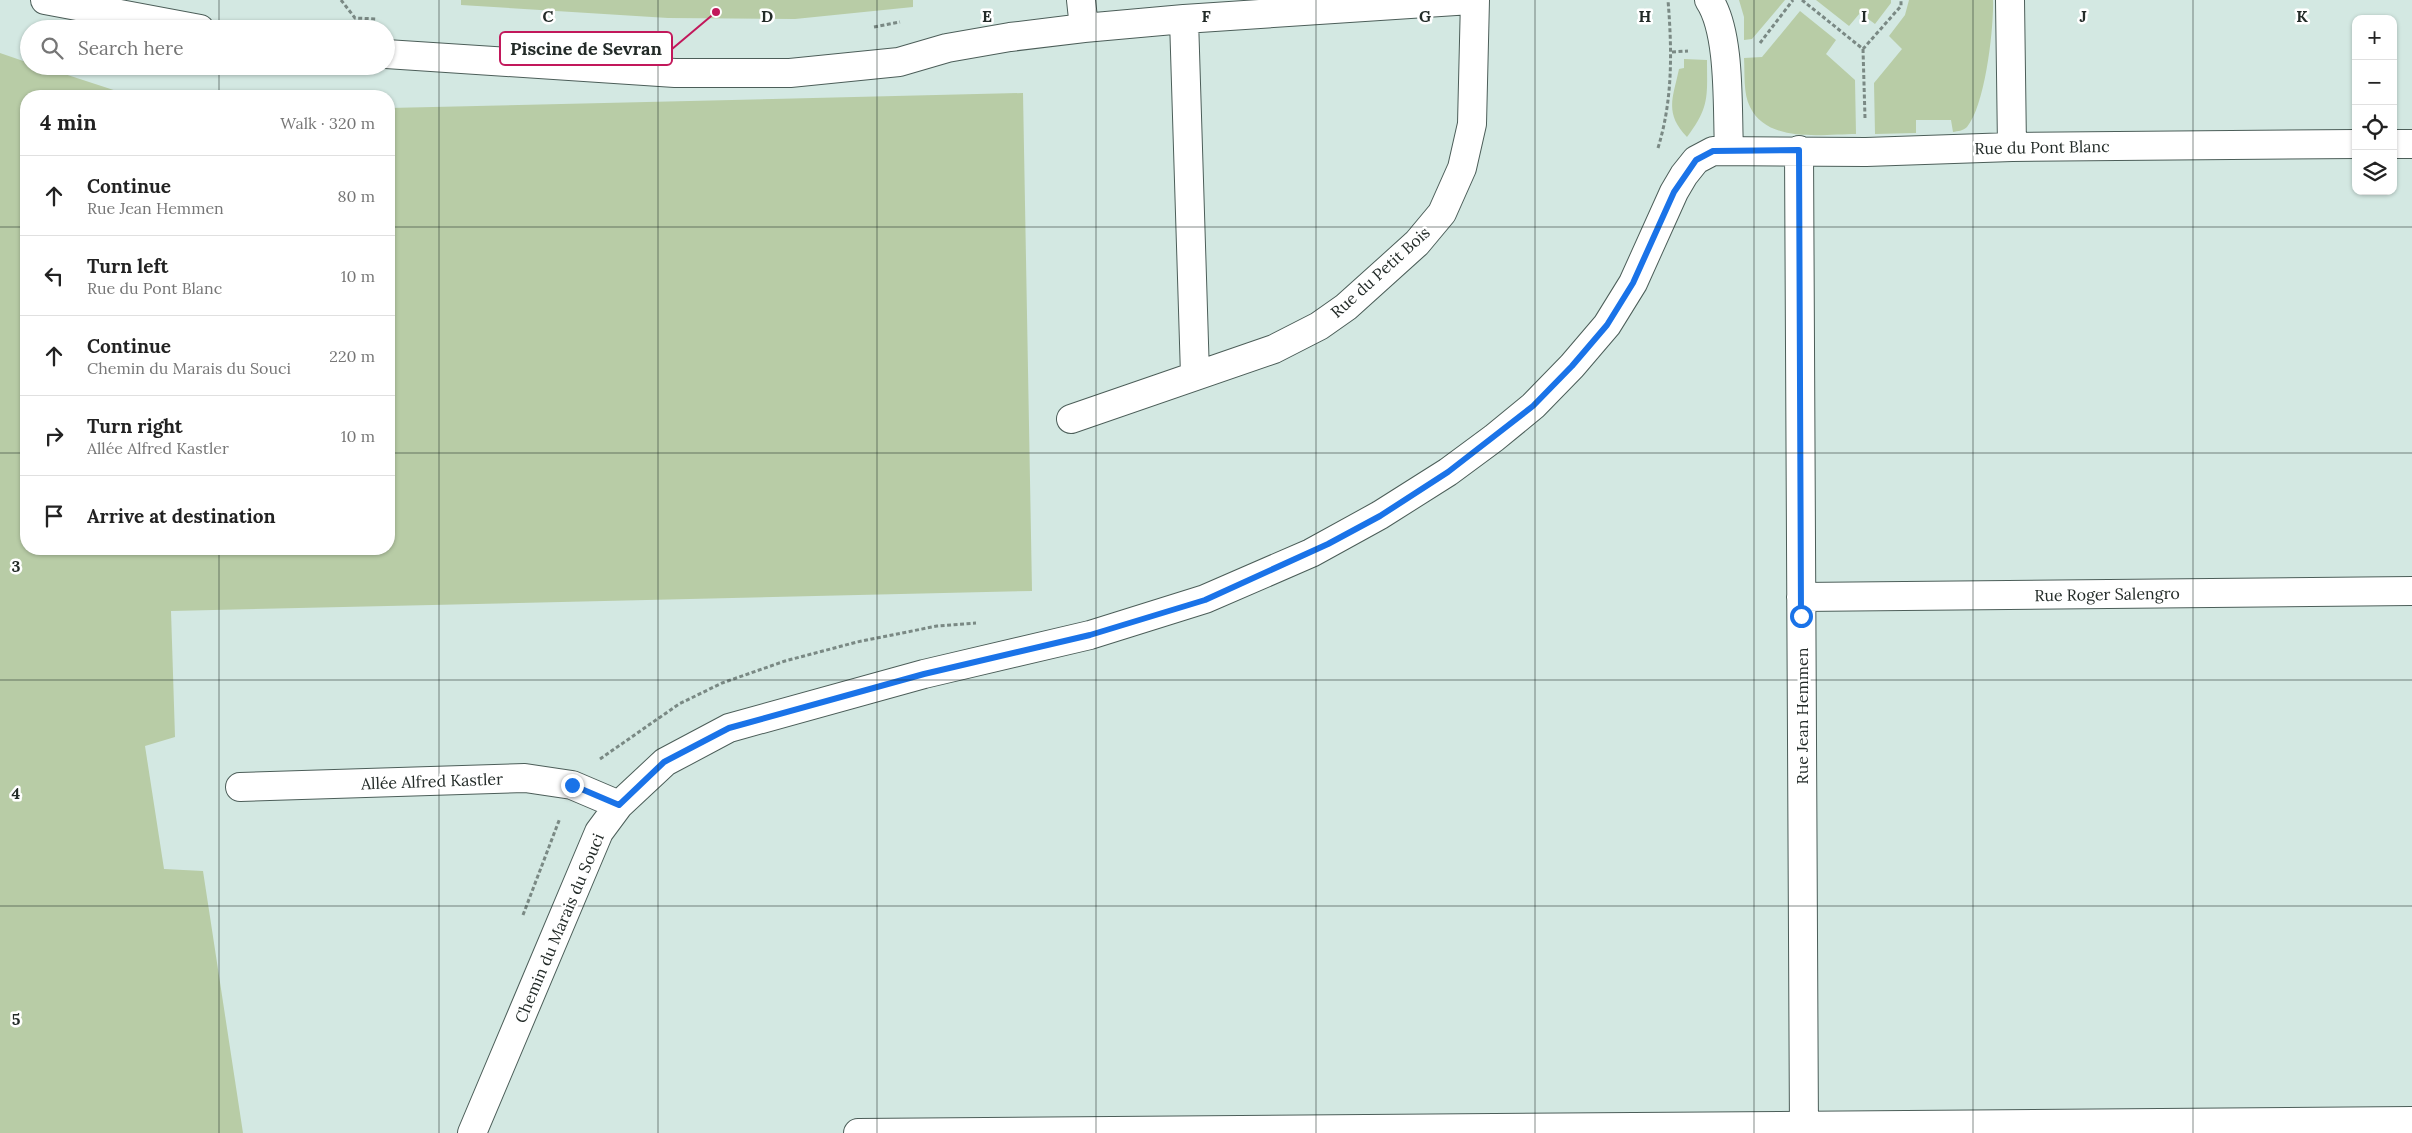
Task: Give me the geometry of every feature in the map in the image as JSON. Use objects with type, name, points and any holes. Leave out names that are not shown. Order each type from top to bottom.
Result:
[{"type":"street","points":[[45,0],[152,20]]},
{"type":"street","points":[[1082,0],[1084,28]]},
{"type":"street","points":[[395,55],[675,73],[790,73],[898,62],[947,48],[1010,37],[1084,28],[1184,19],[1473,0]]},
{"type":"street","name":"Rue du Petit Bois","points":[[1071,419],[1274,349],[1319,326],[1346,307],[1417,243],[1442,214],[1462,168],[1472,124],[1473,0]]},
{"type":"street","points":[[1709,0],[1717,12],[1723,40],[1728,149]]},
{"type":"street","points":[[2010,0],[2012,147]]},
{"type":"street","points":[[1184,19],[1196,376]]},
{"type":"street","name":"Rue du Pont Blanc","points":[[1728,149],[1866,152],[2012,147],[2352,144]]},
{"type":"street","points":[[2397,144],[2412,144]]},
{"type":"street","name":"Chemin du Marais du Souci","points":[[479,1130],[599,832],[619,805],[664,762],[729,728],[924,674],[1090,635],[1205,600],[1311,553],[1380,516],[1448,472],[1494,438],[1533,406],[1572,366],[1607,325],[1628,291],[1674,192],[1684,176],[1696,160],[1713,151],[1728,149]]},
{"type":"street","name":"Rue Jean Hemmen","points":[[1799,150],[1804,1129]]},
{"type":"street","name":"Rue Roger Salengro","points":[[1801,597],[2412,591]]},
{"type":"street","name":"Allée Alfred Kastler","points":[[240,787],[525,778],[572,785],[619,805]]},
{"type":"street","points":[[858,1133],[1804,1129],[2412,1122]]},
{"type":"path","points":[[341,0],[355,18],[382,19]]},
{"type":"path","points":[[1658,150],[1665,124],[1672,52],[1668,0]]},
{"type":"path","points":[[1802,0],[1863,48]]},
{"type":"path","points":[[1866,152],[1863,48],[1901,6],[1901,0]]},
{"type":"path","points":[[873,27],[907,21]]},
{"type":"path","points":[[520,924],[572,785],[608,752],[679,704],[722,682],[785,660],[857,642],[938,626],[984,623]]},
{"type":"green space","points":[[461,0],[913,0],[913,7],[795,19],[668,18],[461,5]]},
{"type":"green space","points":[[1739,0],[1785,0],[1752,39],[1744,40],[1744,17]]},
{"type":"green space","points":[[1816,0],[1891,0],[1891,3],[1875,24],[1860,13],[1849,26]]},
{"type":"green space","points":[[1909,0],[1993,0],[1990,47],[1979,102],[1967,127],[1962,130],[1953,132],[1951,120],[1916,120],[1916,133],[1875,134],[1874,83],[1902,49],[1889,36],[1905,15]]},
{"type":"green space","points":[[1800,11],[1836,40],[1826,54],[1855,80],[1856,134],[1813,135],[1783,132],[1770,127],[1758,119],[1750,107],[1745,90],[1744,58],[1762,57]]},
{"type":"green space","points":[[0,53],[20,60],[20,75],[68,75],[114,90],[20,90],[20,555],[395,555],[395,108],[1023,93],[1032,591],[171,611],[175,737],[145,746],[164,869],[203,871],[243,1133],[0,1133]]},
{"type":"green space","points":[[1684,59],[1707,60],[1706,101],[1700,117],[1687,137],[1675,120],[1672,105],[1679,69],[1684,68]]},
{"type":"place","name":"Piscine de Sevran","points":[[716,12]]},
{"type":"route","points":[[572,785],[619,805],[664,762],[729,728],[924,674],[1090,635],[1205,600],[1311,553],[1380,516],[1448,472],[1494,438],[1533,406],[1572,366],[1607,325],[1633,283],[1674,192],[1684,176],[1696,160],[1713,151],[1728,149],[1799,150],[1801,616]]}]
